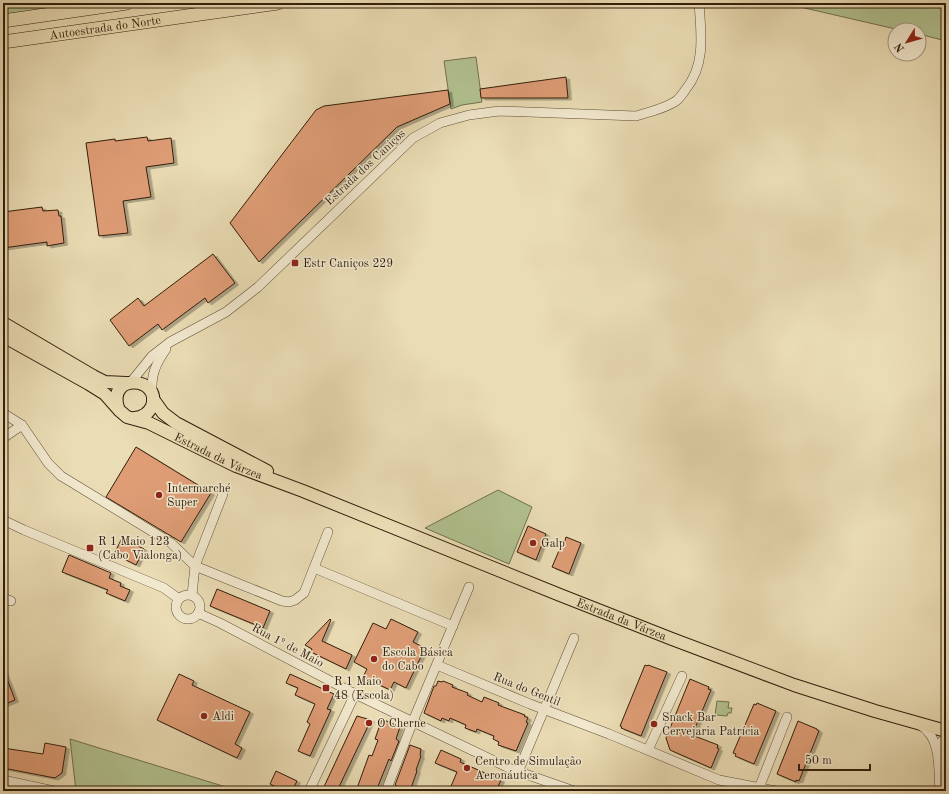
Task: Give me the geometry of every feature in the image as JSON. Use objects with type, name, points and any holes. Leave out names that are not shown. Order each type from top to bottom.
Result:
[{"type":"highway","name":"Autoestrada do Norte","points":[[3,21],[127,3]]},
{"type":"highway","name":"Autoestrada do Norte","points":[[3,42],[278,3]]},
{"type":"main road","name":"Estrada da Várzea","points":[[3,324],[106,382],[129,383],[135,381],[145,385],[149,389],[152,398],[163,413],[176,423],[303,490]]},
{"type":"main road","name":"Estrada da Várzea","points":[[3,336],[105,394],[127,417],[149,423],[236,466],[303,490],[560,595],[794,685],[875,711],[946,731]]},
{"type":"main road","points":[[118,408],[116,399],[117,394],[122,386],[129,383]]},
{"type":"main road","points":[[135,418],[147,413],[151,407],[152,398]]},
{"type":"street","name":"Estrada dos Caniços","points":[[129,383],[152,356],[170,342],[226,312],[258,286],[336,210],[414,138],[440,123],[469,115],[499,111],[636,116],[658,110],[677,100],[692,82],[699,65],[702,42],[699,3]]},
{"type":"street","points":[[152,398],[151,381],[156,365],[170,342]]},
{"type":"street","points":[[3,413],[22,425],[43,457],[61,476],[98,500],[172,543],[195,566],[286,602],[292,601],[301,596],[306,590],[328,532]]},
{"type":"street","points":[[3,438],[22,425]]},
{"type":"street","points":[[192,595],[195,566],[223,494]]},
{"type":"street","points":[[3,520],[164,588],[179,599]]},
{"type":"street","points":[[314,568],[453,626]]},
{"type":"street","points":[[386,791],[413,721],[469,587]]},
{"type":"street","points":[[185,595],[192,595],[200,606],[198,613],[193,618],[189,619],[182,617],[176,609],[179,599],[185,595]]},
{"type":"street","name":"Rua 1º de Maio","points":[[198,613],[220,623],[355,694],[518,772],[574,791]]},
{"type":"street","points":[[518,772],[574,638]]},
{"type":"street","name":"Rua do Gentil","points":[[437,665],[719,780],[776,791]]},
{"type":"street","points":[[648,750],[682,676]]},
{"type":"street","points":[[309,791],[355,694]]},
{"type":"street","points":[[759,788],[787,718]]},
{"type":"street","points":[[915,723],[929,732],[938,752],[940,791]]},
{"type":"street","points":[[938,752],[942,741],[946,738]]},
{"type":"street","points":[[3,780],[53,790]]},
{"type":"green space","points":[[3,3],[112,3],[3,25]]},
{"type":"green space","points":[[783,3],[946,3],[946,41],[927,36],[927,22],[887,22],[887,27]]},
{"type":"green space","points":[[476,57],[482,102],[462,105],[451,109],[444,61]]},
{"type":"green space","points":[[498,490],[532,507],[509,564],[425,528]]},
{"type":"green space","points":[[717,701],[729,702],[728,708],[732,708],[731,713],[728,713],[727,716],[715,715]]},
{"type":"green space","points":[[70,739],[239,791],[76,791]]},
{"type":"building","points":[[566,77],[568,98],[481,98],[480,89]]},
{"type":"building","points":[[448,90],[450,104],[397,127],[259,262],[230,223],[316,110],[324,106]]},
{"type":"building","points":[[147,137],[148,141],[171,138],[174,163],[146,167],[151,197],[123,201],[128,233],[99,236],[86,143]]},
{"type":"building","points":[[42,207],[43,211],[58,210],[59,216],[61,216],[64,243],[47,246],[47,242],[3,248],[3,212]]},
{"type":"building","points":[[213,254],[235,283],[208,303],[205,298],[162,330],[158,324],[129,346],[110,320],[138,298],[144,306]]},
{"type":"building","name":"Intermarché Super","points":[[136,447],[211,493],[181,542],[106,497]]},
{"type":"building","points":[[528,526],[546,534],[536,560],[517,552]]},
{"type":"building","points":[[566,537],[581,543],[569,574],[552,567],[561,546],[563,547]]},
{"type":"building","points":[[122,538],[144,549],[136,565],[114,554]]},
{"type":"building","points":[[69,555],[111,573],[109,578],[121,583],[120,586],[130,590],[125,601],[106,593],[108,590],[62,572]]},
{"type":"building","points":[[217,589],[270,611],[263,628],[210,606]]},
{"type":"building","points":[[330,619],[331,620],[322,641],[352,655],[346,669],[311,652],[312,649],[305,645]]},
{"type":"building","points":[[391,619],[418,632],[413,642],[425,648],[406,688],[394,682],[390,690],[363,677],[367,669],[354,662],[373,623],[386,629]]},
{"type":"building","points":[[645,665],[667,672],[641,736],[621,728],[622,727],[620,726]]},
{"type":"building","points":[[4,671],[15,700],[3,705],[3,672]]},
{"type":"building","name":"Aldi","points":[[179,674],[194,681],[192,685],[250,712],[235,744],[242,748],[237,758],[157,720]]},
{"type":"building","points":[[290,674],[334,694],[327,709],[331,710],[310,756],[298,751],[310,724],[307,722],[315,704],[295,695],[298,688],[286,683]]},
{"type":"building","points":[[690,679],[709,687],[708,689],[711,690],[692,735],[718,745],[717,748],[719,749],[711,768],[670,750],[666,738]]},
{"type":"building","points":[[438,681],[443,681],[453,685],[452,687],[468,693],[467,695],[482,702],[484,697],[499,703],[498,705],[525,715],[524,716],[528,718],[526,722],[528,723],[516,751],[498,745],[499,742],[493,739],[494,736],[477,729],[476,732],[465,728],[466,725],[450,718],[449,721],[442,718],[441,721],[424,713],[434,686],[436,686]]},
{"type":"building","points":[[757,703],[776,711],[754,764],[735,756],[736,754],[733,753],[754,704],[756,705]]},
{"type":"building","points":[[357,716],[371,720],[337,791],[322,791]]},
{"type":"building","points":[[382,719],[400,727],[396,739],[399,741],[391,761],[389,759],[376,791],[356,791],[369,755],[372,756],[378,740],[375,739]]},
{"type":"building","points":[[798,721],[819,731],[799,781],[796,780],[796,782],[777,774]]},
{"type":"building","points":[[45,743],[66,747],[62,773],[55,778],[3,768],[3,748],[43,754]]},
{"type":"building","points":[[410,745],[421,749],[421,756],[416,770],[417,771],[410,791],[397,791],[399,787],[395,785]]},
{"type":"building","points":[[441,750],[461,759],[460,762],[501,780],[496,791],[449,791],[457,772],[435,763]]},
{"type":"building","points":[[276,771],[297,781],[292,791],[284,791],[270,784]]},
{"type":"place","name":"Estr Caniços 229","points":[[295,263]]},
{"type":"place","name":"Intermarché Super","points":[[159,495]]},
{"type":"place","name":"Galp","points":[[533,543]]},
{"type":"place","name":"R 1 Maio 123 (Cabo Vialonga)","points":[[90,548]]},
{"type":"place","name":"Escola Básica do Cabo","points":[[374,659]]},
{"type":"place","name":"R 1 Maio 48 (Escola)","points":[[326,688]]},
{"type":"place","name":"Aldi","points":[[204,716]]},
{"type":"place","name":"O Cherne","points":[[369,723]]},
{"type":"place","name":"Snack Bar Cervejaria Patrícia","points":[[654,724]]},
{"type":"place","name":"Centro de Simulação Aeronáutica","points":[[467,768]]}]
